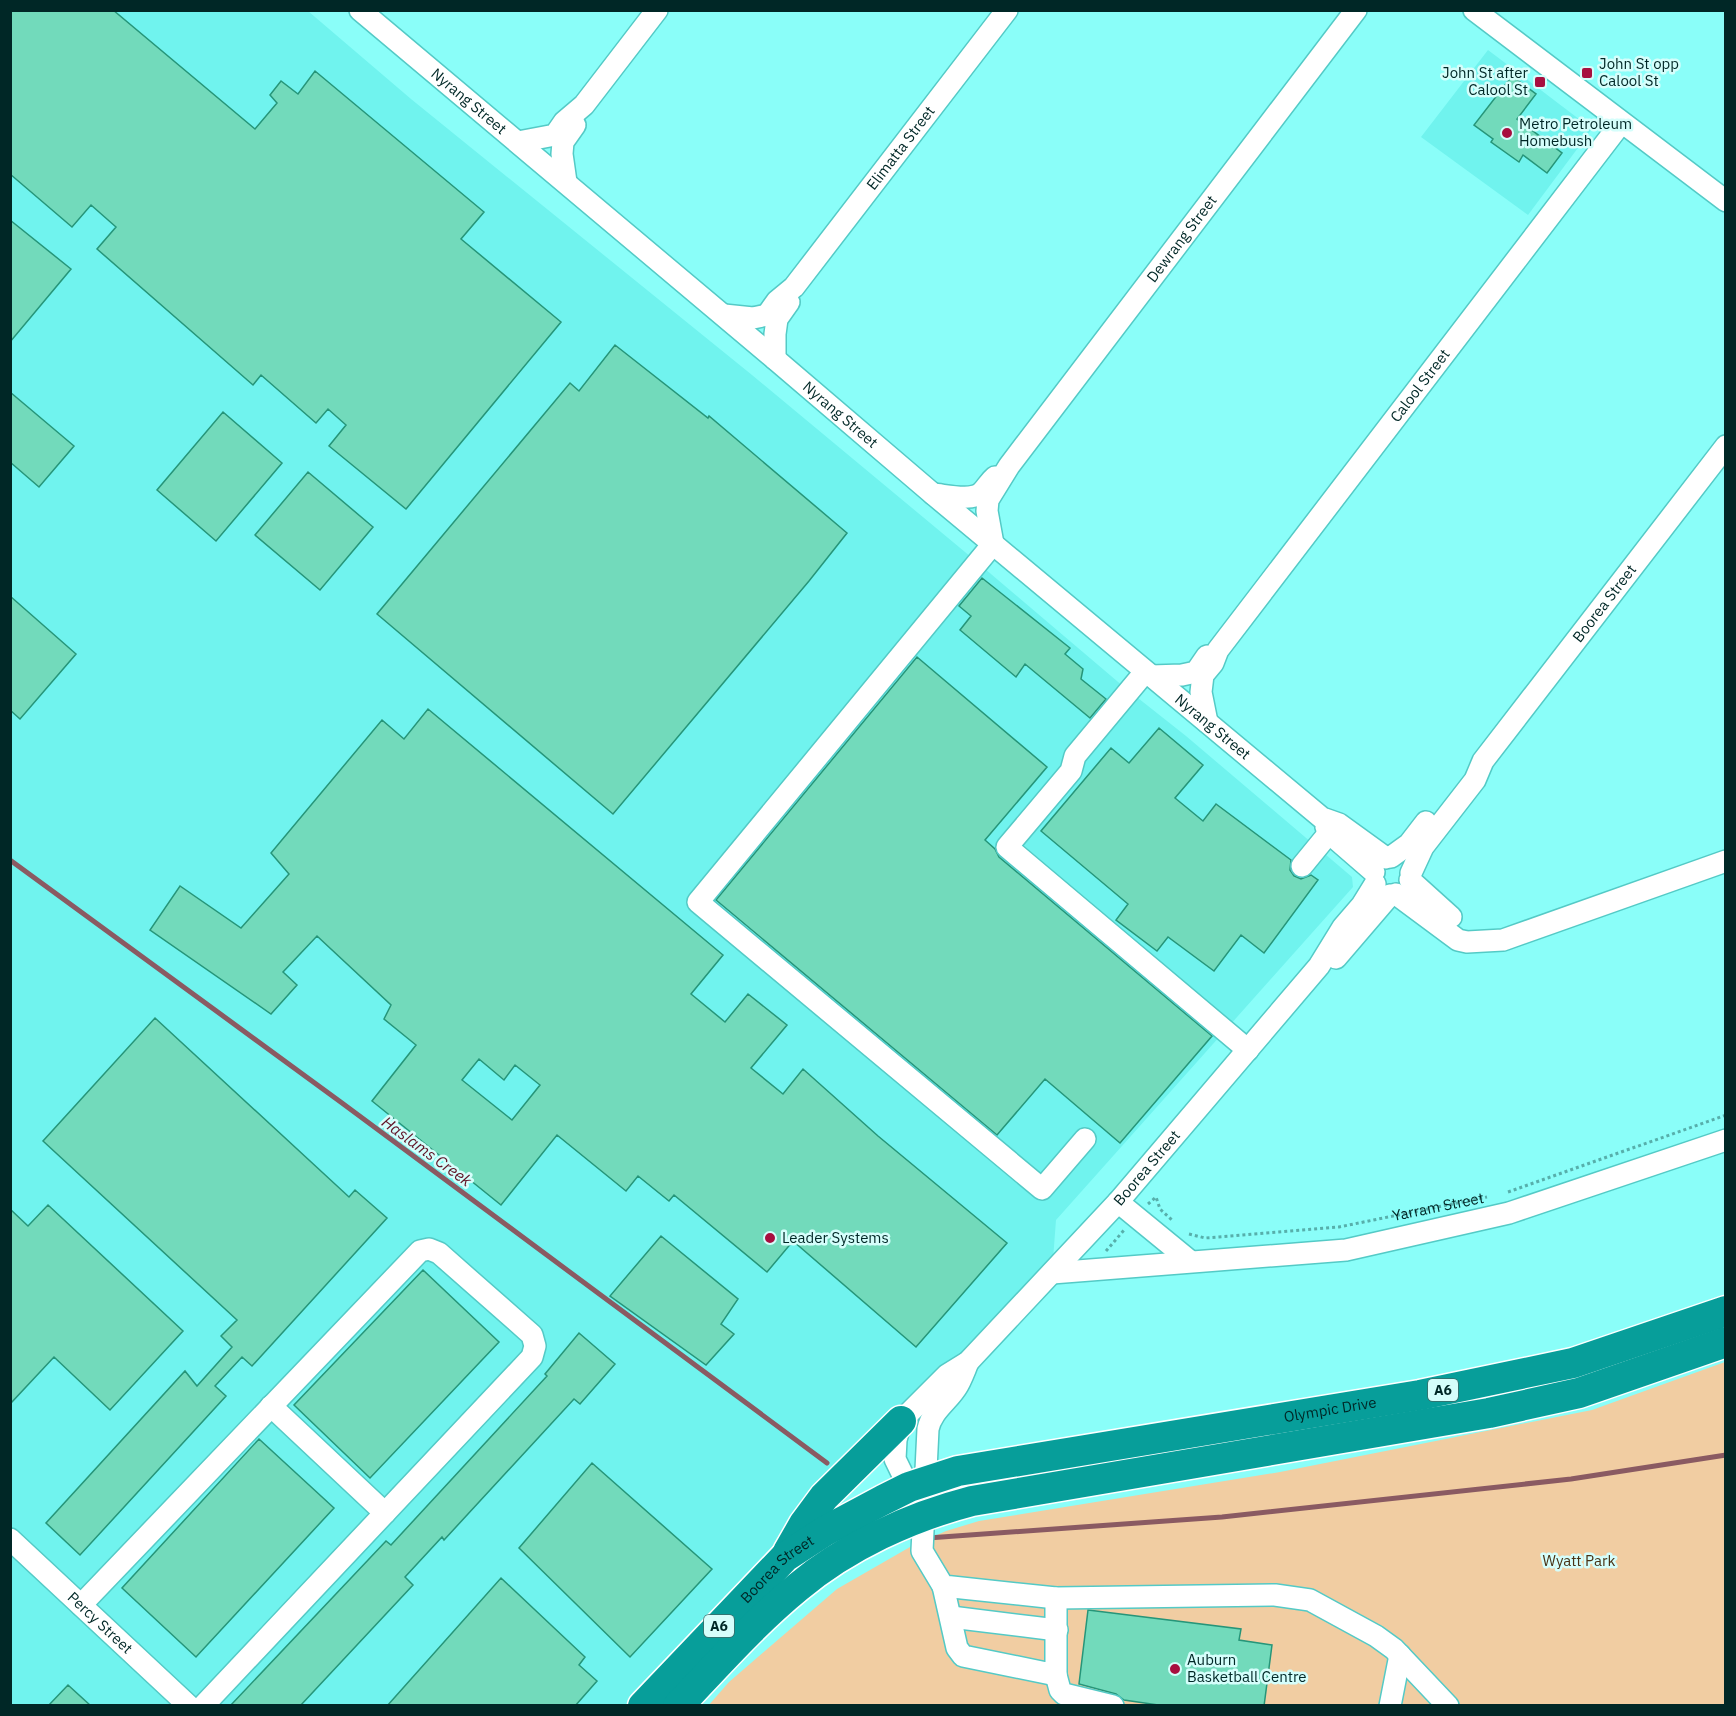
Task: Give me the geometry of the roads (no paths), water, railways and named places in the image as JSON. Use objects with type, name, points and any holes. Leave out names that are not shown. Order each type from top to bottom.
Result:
[{"type":"highway","name":"Olympic Drive","points":[[918,1484],[958,1471],[1420,1395],[1573,1363],[1725,1311]]},
{"type":"highway","name":"Olympic Drive","points":[[966,1502],[1489,1413],[1580,1393],[1725,1342]]},
{"type":"highway","points":[[785,1557],[804,1524],[824,1497],[901,1421]]},
{"type":"highway","name":"Boorea Street","points":[[643,1706],[785,1557],[825,1531],[918,1484]]},
{"type":"highway","name":"Boorea Street","points":[[678,1706],[757,1623],[800,1585],[861,1544],[923,1515],[966,1502]]},
{"type":"street","name":"Nyrang Street","points":[[360,10],[1207,722],[1326,825],[1392,877],[1458,940],[1503,940],[1725,861]]},
{"type":"street","points":[[518,142],[555,135],[564,122],[584,105],[657,10]]},
{"type":"street","name":"Elimatta Street","points":[[724,315],[753,318],[767,315],[777,300],[794,287],[1007,10]]},
{"type":"street","name":"Dewrang Street","points":[[993,544],[987,511],[988,500],[1009,466],[1356,10]]},
{"type":"street","points":[[1474,10],[1725,201]]},
{"type":"street","points":[[566,182],[562,154],[563,142],[574,127],[584,105]]},
{"type":"street","name":"Calool Street","points":[[1207,722],[1201,692],[1203,675],[1213,663],[1218,650],[1620,123]]},
{"type":"street","name":"Elimatta Street","points":[[775,359],[777,318],[788,305],[794,287]]},
{"type":"street","name":"Boorea Street","points":[[901,1421],[947,1375],[968,1362],[1118,1202],[1319,966],[1343,927],[1362,905],[1392,877],[1409,844],[1463,776],[1483,761],[1725,446]]},
{"type":"street","name":"Dewrang Street","points":[[933,494],[970,497],[981,494],[988,482],[1009,466]]},
{"type":"street","points":[[993,544],[698,902],[1042,1189],[1085,1139]]},
{"type":"street","name":"Calool Street","points":[[1148,674],[1196,672],[1204,658],[1218,650]]},
{"type":"street","points":[[1148,674],[1075,756],[1071,771],[1007,847],[1248,1050]]},
{"type":"street","points":[[1302,866],[1326,825]]},
{"type":"street","name":"Yarram Street","points":[[1052,1273],[1346,1250],[1509,1213],[1725,1140]]},
{"type":"street","points":[[1118,1202],[1190,1261]]},
{"type":"street","points":[[81,1605],[420,1251],[429,1249],[439,1253],[532,1335],[535,1346],[532,1357],[203,1706]]},
{"type":"street","name":"Boorea Street","points":[[923,1515],[918,1484],[929,1424],[940,1406],[957,1386],[968,1362]]},
{"type":"street","points":[[271,1406],[385,1513]]},
{"type":"street","points":[[901,1421],[896,1440],[895,1459],[918,1484]]},
{"type":"street","points":[[923,1515],[922,1551],[943,1586],[957,1648],[963,1656],[1056,1675]]},
{"type":"street","name":"Percy Street","points":[[10,1539],[189,1706]]},
{"type":"street","points":[[943,1586],[1056,1598],[1295,1596],[1310,1600],[1376,1636],[1400,1655],[1448,1706]]},
{"type":"street","points":[[1056,1598],[1056,1675],[1060,1690],[1064,1694],[1113,1706]]},
{"type":"street","points":[[951,1617],[1057,1630]]},
{"type":"street","points":[[1390,1706],[1400,1655]]},
{"type":"waterway","name":"Haslams Creek","points":[[10,860],[827,1463]]},
{"type":"waterway","points":[[928,1538],[1222,1517],[1571,1479],[1726,1455]]},
{"type":"place","name":"John St opp Calool St","points":[[1587,73]]},
{"type":"place","name":"John St after Calool St","points":[[1540,82]]},
{"type":"place","name":"Metro Petroleum Homebush","points":[[1507,133]]},
{"type":"place","name":"Leader Systems","points":[[770,1238]]},
{"type":"place","name":"Auburn Basketball Centre","points":[[1175,1669]]},
{"type":"park label","name":"Wyatt Park","points":[[1579,1561]]}]
